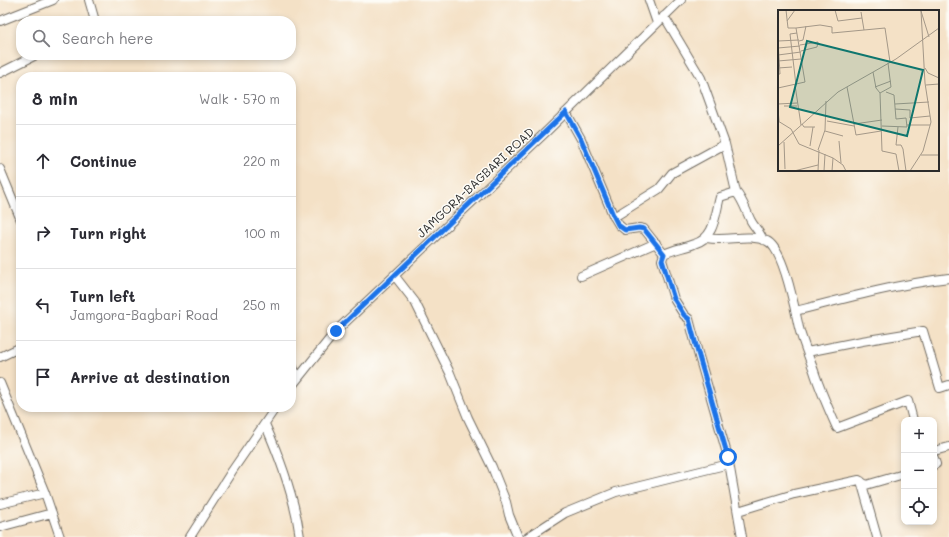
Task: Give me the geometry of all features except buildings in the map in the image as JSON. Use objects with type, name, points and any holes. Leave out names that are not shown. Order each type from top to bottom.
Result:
[{"type":"street","points":[[0,21],[53,0]]},
{"type":"street","points":[[89,0],[94,16]]},
{"type":"street","points":[[649,0],[657,23]]},
{"type":"street","name":"JAMGORA-BAGBARI ROAD","points":[[296,381],[336,331],[566,112],[680,0]]},
{"type":"street","points":[[664,16],[701,78],[725,144],[736,192],[741,198],[752,223],[760,232],[763,240]]},
{"type":"street","points":[[0,73],[26,60]]},
{"type":"street","points":[[566,112],[581,139],[618,225],[625,230],[639,228],[644,229],[664,254]]},
{"type":"street","points":[[614,217],[659,189],[672,173],[725,144]]},
{"type":"street","points":[[0,169],[16,208]]},
{"type":"street","points":[[736,192],[720,197],[711,231],[707,238],[700,242],[673,249],[664,254],[662,260],[674,299],[684,315],[689,319],[730,464],[742,537]]},
{"type":"street","points":[[707,238],[746,238],[763,240],[768,241],[774,247],[792,292],[800,329],[814,374],[837,428],[908,401],[912,417]]},
{"type":"street","points":[[581,276],[656,243]]},
{"type":"street","points":[[394,275],[415,302],[450,373],[468,418],[492,467],[518,537]]},
{"type":"street","points":[[796,311],[931,280],[949,278]]},
{"type":"street","points":[[807,352],[923,331],[940,388],[949,385]]},
{"type":"street","points":[[0,357],[16,349]]},
{"type":"street","points":[[296,374],[298,378]]},
{"type":"street","points":[[0,383],[45,493],[60,537]]},
{"type":"street","points":[[190,537],[236,465],[273,412]]},
{"type":"street","points":[[265,424],[277,451],[298,522],[300,537]]},
{"type":"street","points":[[937,450],[949,447]]},
{"type":"street","points":[[528,537],[565,513],[616,492],[730,464]]},
{"type":"street","points":[[738,511],[794,494],[859,480],[866,485],[901,475]]},
{"type":"street","points":[[861,481],[877,537]]},
{"type":"street","points":[[0,504],[45,493]]},
{"type":"street","points":[[0,527],[52,514]]},
{"type":"route","points":[[336,331],[566,112],[581,139],[618,225],[625,230],[639,228],[644,229],[664,254],[662,260],[674,299],[684,315],[689,319],[728,457]]}]
